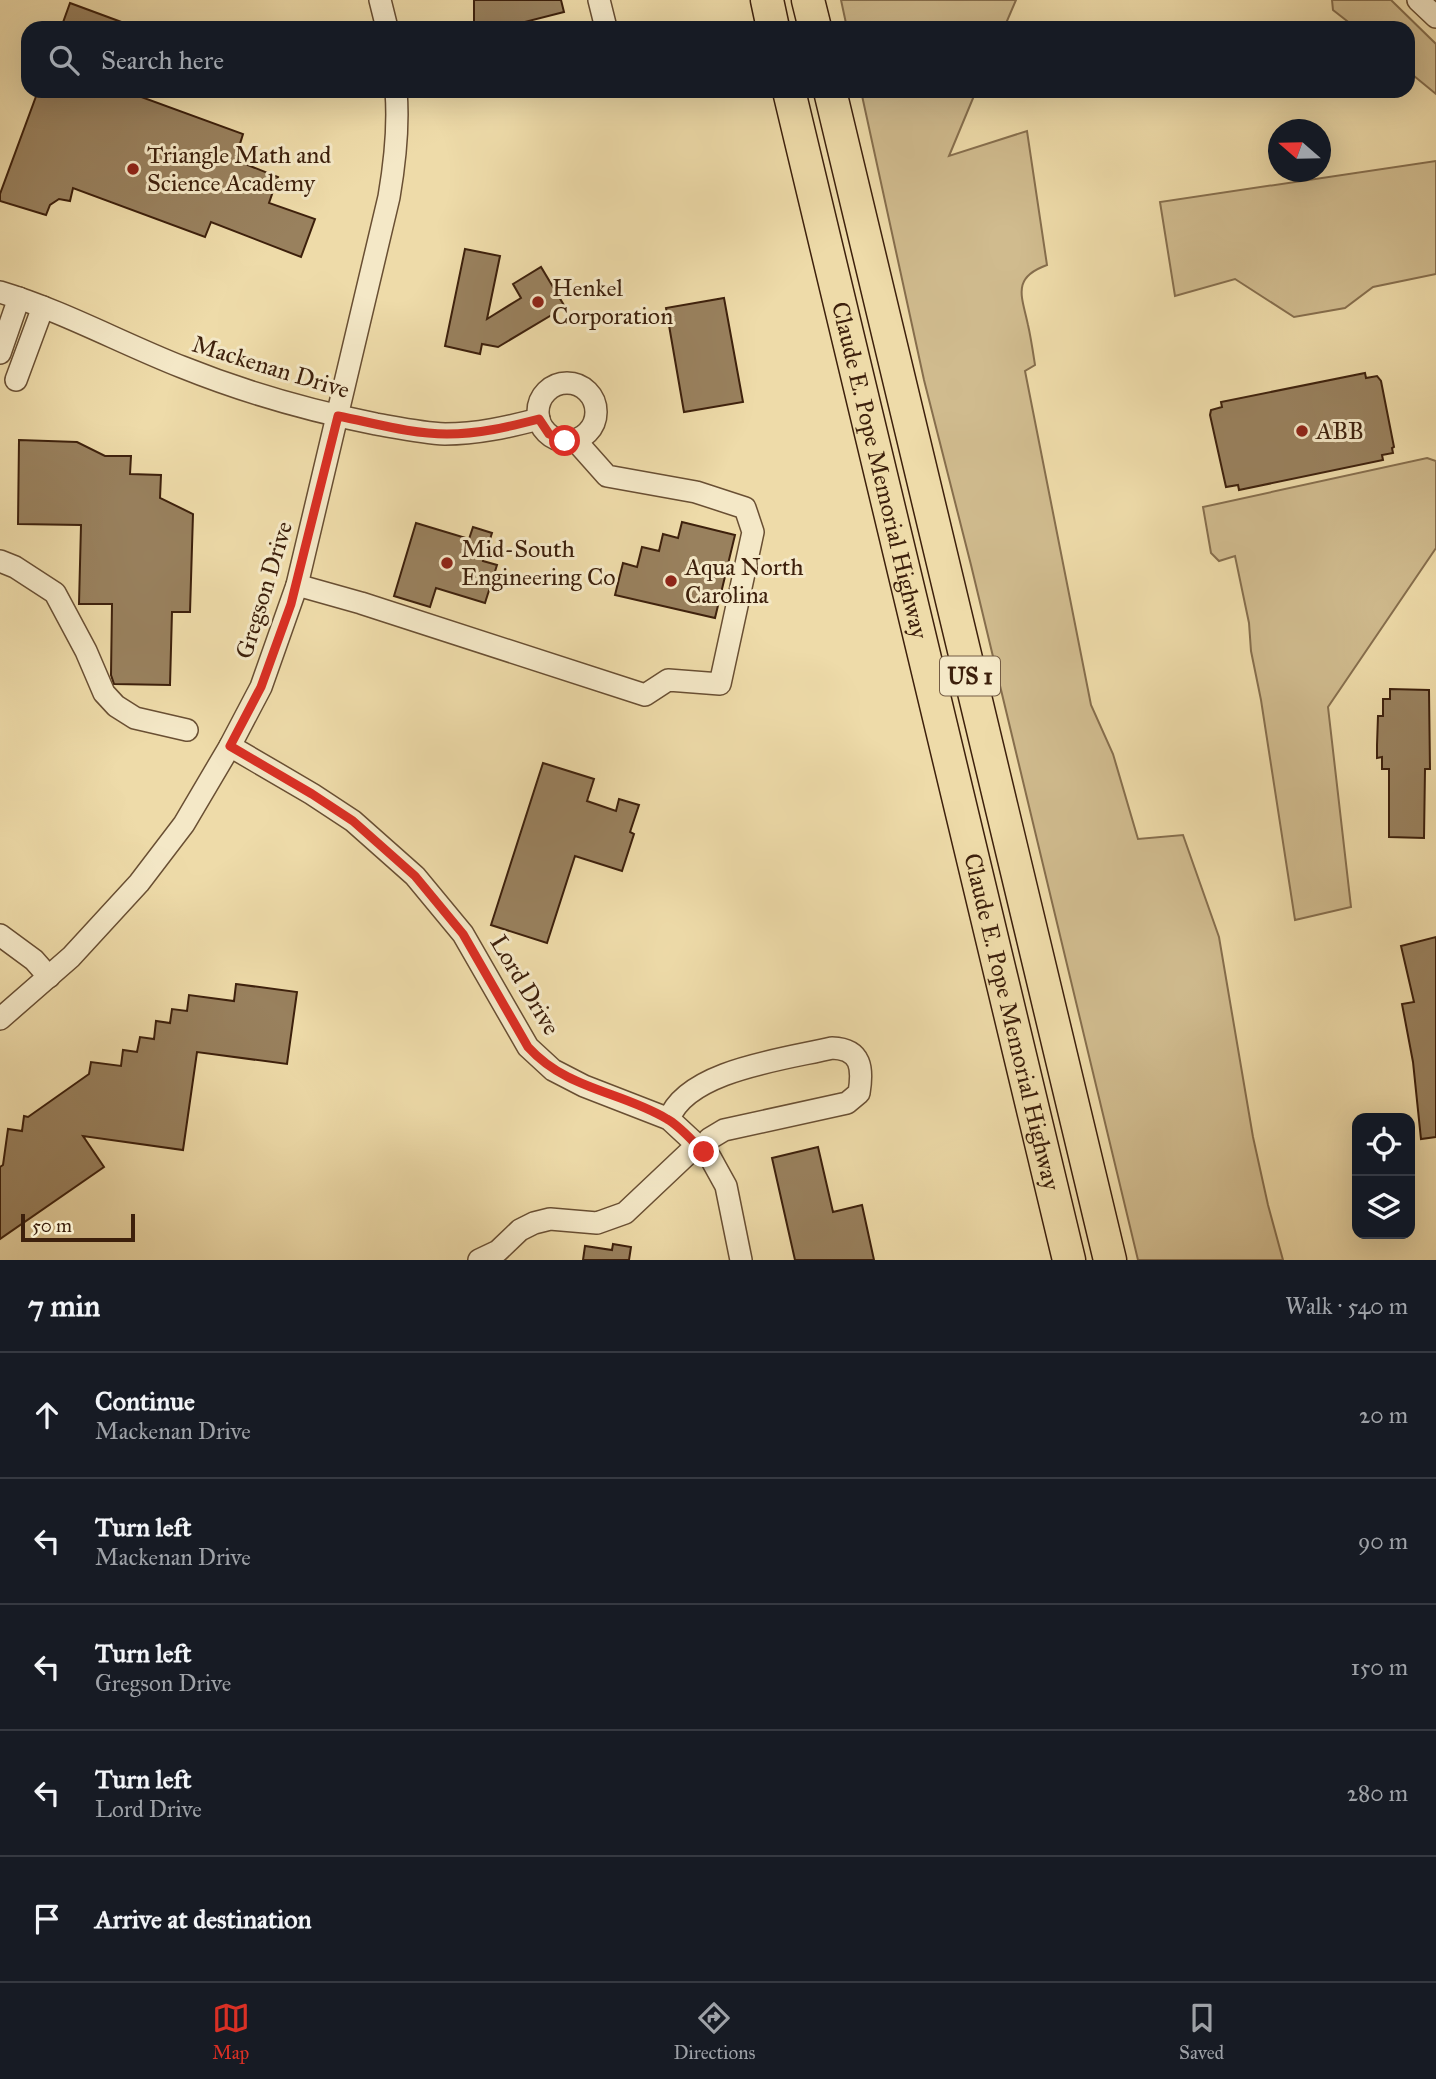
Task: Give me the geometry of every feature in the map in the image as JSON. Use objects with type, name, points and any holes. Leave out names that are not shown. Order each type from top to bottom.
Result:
[{"type":"highway","points":[[767,0],[772,21]]},
{"type":"highway","points":[[808,0],[813,21]]},
{"type":"highway","name":"Claude E. Pope Memorial Highway","points":[[791,98],[1069,1260]]},
{"type":"highway","name":"Claude E. Pope Memorial Highway","points":[[832,98],[1110,1260]]},
{"type":"street","points":[[380,0],[385,21]]},
{"type":"street","points":[[599,0],[604,21]]},
{"type":"street","points":[[1418,0],[1436,17]]},
{"type":"street","name":"Gregson Drive","points":[[0,1019],[49,977],[105,922],[146,873],[184,824],[261,687],[297,585],[390,197],[395,159],[397,98]]},
{"type":"street","points":[[0,353],[10,295]]},
{"type":"street","name":"Mackenan Drive","points":[[10,295],[44,307],[183,368],[237,387],[338,416],[447,434],[494,430],[539,419]]},
{"type":"street","points":[[16,380],[44,307]]},
{"type":"street","points":[[565,383],[583,388],[595,404],[596,413],[590,430],[575,440],[556,439],[539,419],[541,400],[547,392],[565,383]]},
{"type":"street","points":[[297,585],[361,603],[645,695],[668,680],[720,684],[753,532],[745,508],[696,492],[607,476],[575,440]]},
{"type":"street","points":[[0,561],[15,567],[55,593],[86,651],[104,693],[116,706],[135,718],[187,730]]},
{"type":"street","name":"Lord Drive","points":[[230,746],[353,821],[415,876],[463,934],[528,1047],[540,1060],[584,1086],[668,1119],[710,1157],[726,1186],[741,1260]]},
{"type":"street","points":[[0,935],[34,960],[49,977]]},
{"type":"street","points":[[480,1260],[498,1251],[520,1230],[534,1223],[550,1219],[597,1223],[625,1213],[709,1139],[724,1130],[847,1103],[859,1093],[862,1074],[857,1057],[844,1048],[832,1048],[720,1075],[696,1086],[673,1108],[668,1119]]},
{"type":"shaded area","points":[[841,0],[1016,0],[1007,21],[846,21]]},
{"type":"shaded area","points":[[1332,0],[1391,0],[1412,21],[1347,21],[1333,10]]},
{"type":"shaded area","points":[[1415,23],[1436,44],[1436,94],[1415,77]]},
{"type":"shaded area","points":[[863,98],[973,98],[949,156],[1027,131],[1047,265],[1028,276],[1022,289],[1035,365],[1025,371],[1091,705],[1113,754],[1138,839],[1183,835],[1219,937],[1253,1137],[1283,1260],[1138,1260],[924,380]]},
{"type":"shaded area","points":[[1436,161],[1436,274],[1373,287],[1345,308],[1294,317],[1235,279],[1175,296],[1160,202],[1295,182],[1331,182],[1331,177]]},
{"type":"shaded area","points":[[1427,458],[1436,461],[1436,548],[1328,707],[1351,907],[1295,920],[1251,651],[1249,623],[1235,556],[1219,561],[1211,553],[1203,507]]},
{"type":"building","points":[[474,0],[561,0],[564,12],[529,21],[474,21]]},
{"type":"building","points":[[70,3],[119,21],[64,21]]},
{"type":"building","name":"Triangle Math and Science Academy","points":[[35,98],[144,98],[243,134],[235,160],[278,177],[269,203],[315,219],[301,257],[211,222],[205,237],[73,188],[70,201],[59,199],[50,205],[46,215],[0,201],[0,194]]},
{"type":"building","name":"Henkel Corporation","points":[[465,249],[500,256],[487,319],[521,298],[513,284],[541,267],[565,307],[498,347],[482,344],[480,354],[445,346]]},
{"type":"building","points":[[724,298],[743,402],[684,412],[666,308]]},
{"type":"building","name":"ABB","points":[[1365,373],[1366,378],[1377,376],[1381,381],[1393,453],[1382,455],[1383,460],[1239,490],[1238,485],[1226,487],[1211,410],[1222,407],[1221,402]]},
{"type":"building","points":[[19,440],[77,442],[105,456],[131,456],[130,474],[161,475],[160,498],[193,514],[190,612],[172,612],[170,685],[114,684],[111,675],[112,604],[79,604],[81,525],[18,524]]},
{"type":"building","name":"Aqua North Carolina","points":[[682,522],[735,535],[715,618],[615,595],[623,563],[637,567],[642,547],[659,551],[663,534],[678,538]]},
{"type":"building","name":"Mid-South Engineering Co","points":[[416,523],[469,539],[473,527],[492,533],[483,561],[497,565],[485,603],[436,588],[430,607],[394,596]]},
{"type":"building","points":[[1390,689],[1429,690],[1430,769],[1425,769],[1424,838],[1389,837],[1389,769],[1382,769],[1382,757],[1377,758],[1377,745],[1378,716],[1383,716],[1383,699],[1390,699]]},
{"type":"building","points":[[543,763],[594,779],[587,801],[616,811],[619,799],[639,805],[630,832],[634,834],[622,871],[575,856],[547,943],[491,925]]},
{"type":"building","points":[[1436,937],[1436,1137],[1421,1139],[1413,1062],[1402,1004],[1414,1002],[1401,946]]},
{"type":"building","points":[[236,984],[297,992],[287,1064],[197,1052],[183,1150],[83,1136],[104,1167],[0,1239],[0,1167],[3,1165],[8,1129],[22,1131],[24,1116],[28,1117],[89,1074],[91,1062],[121,1066],[123,1050],[137,1052],[140,1037],[154,1039],[156,1021],[170,1023],[172,1009],[187,1011],[189,995],[234,1001]]},
{"type":"building","points":[[818,1147],[833,1212],[862,1205],[874,1260],[795,1260],[772,1158]]},
{"type":"building","points":[[613,1244],[631,1247],[629,1260],[583,1260],[585,1246],[612,1250]]},
{"type":"place","name":"Triangle Math and Science Academy","points":[[133,169]]},
{"type":"place","name":"Henkel Corporation","points":[[538,302]]},
{"type":"place","name":"ABB","points":[[1302,431]]},
{"type":"place","name":"Mid-South Engineering Co","points":[[447,563]]},
{"type":"place","name":"Aqua North Carolina","points":[[671,581]]},
{"type":"route","points":[[565,441],[549,434],[539,419],[494,430],[447,434],[428,433],[338,416],[291,604],[261,687],[230,746],[353,821],[415,876],[463,934],[528,1047],[540,1060],[584,1086],[668,1119],[704,1152]]}]
